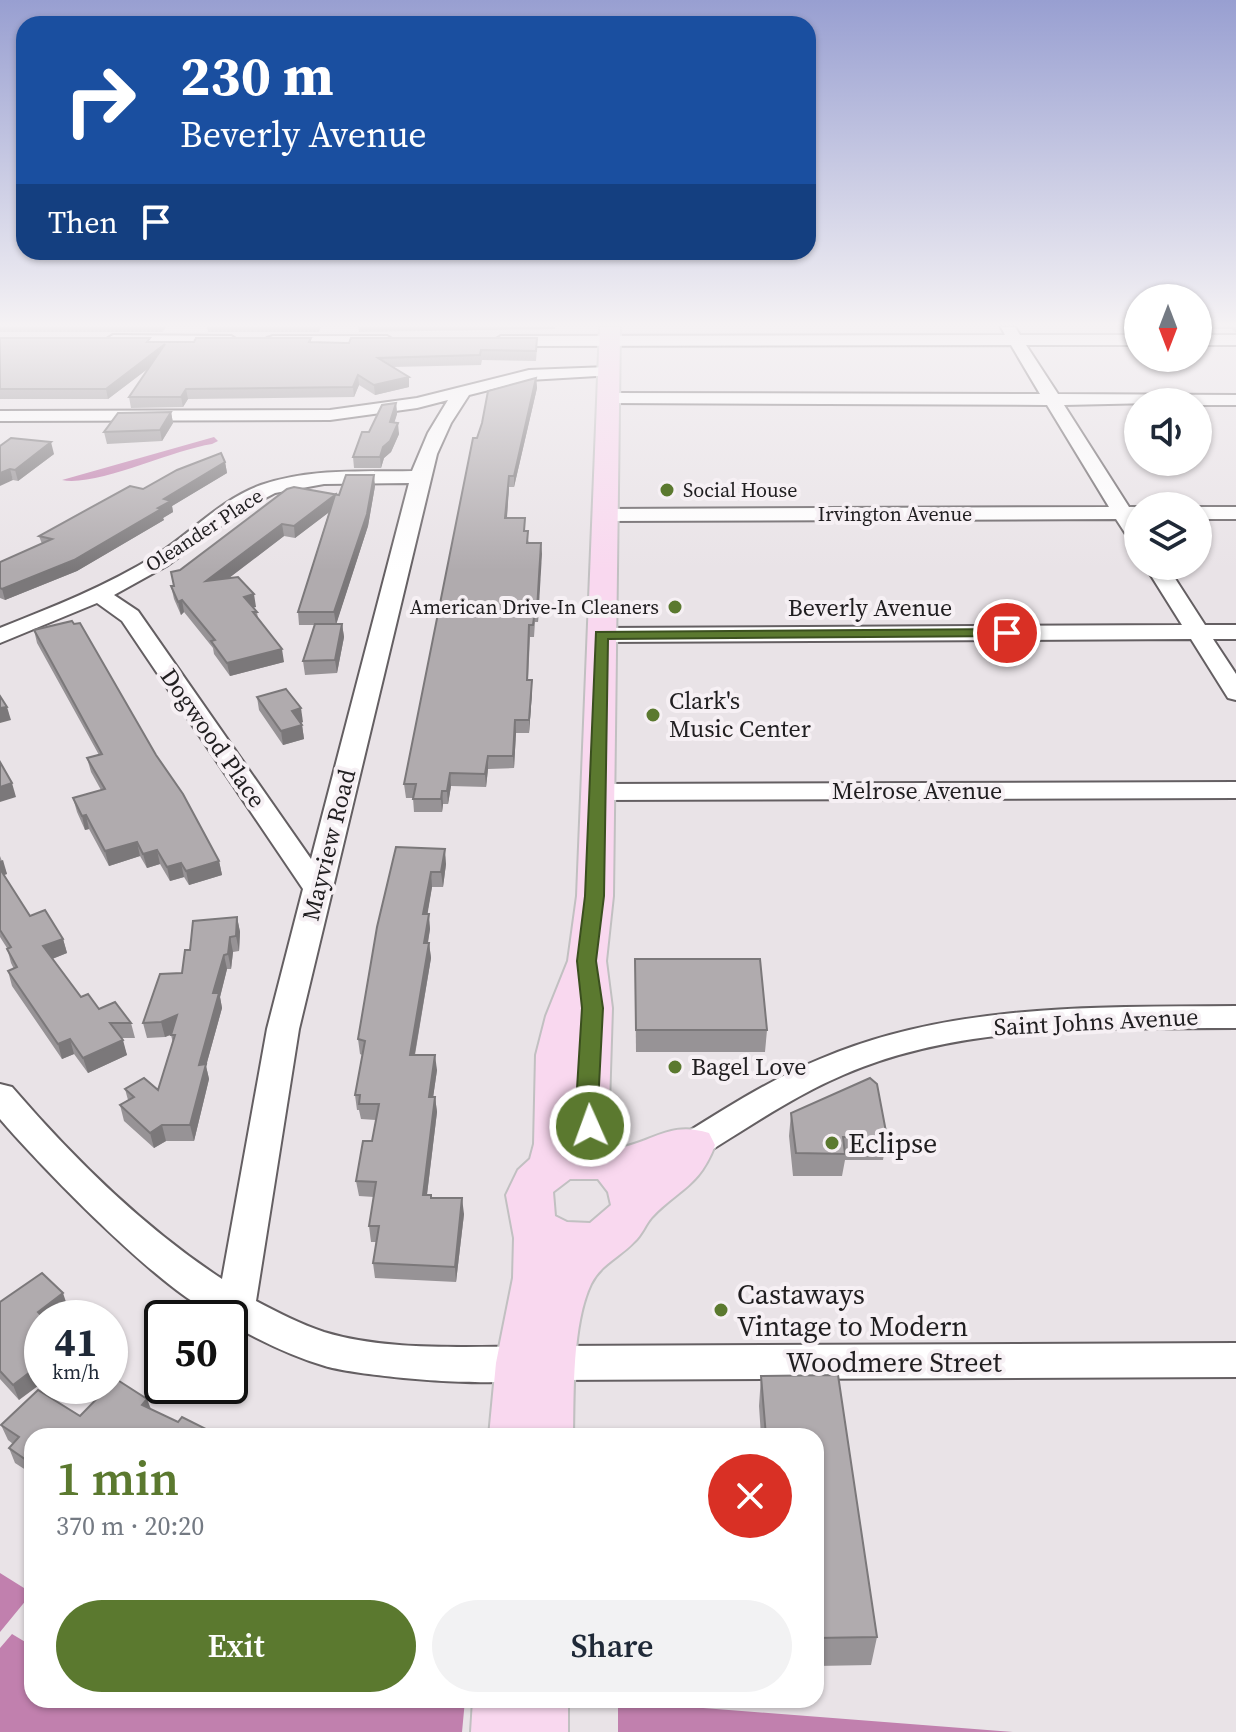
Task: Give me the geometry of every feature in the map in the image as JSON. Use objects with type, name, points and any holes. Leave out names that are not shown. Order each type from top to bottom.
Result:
[{"type":"main road","points":[[518,1428],[536,1364],[566,1286],[580,1261],[599,1241],[620,1229],[617,1178],[593,1141],[587,1105],[592,1008],[587,961],[595,896],[607,408]]},
{"type":"main road","points":[[547,1171],[558,1144],[555,1070],[558,1047],[568,1005],[587,961]]},
{"type":"main road","name":"Saint Johns Avenue","points":[[617,1178],[679,1170],[693,1145]]},
{"type":"main road","points":[[545,1428],[536,1364],[536,1228],[529,1214],[528,1197],[535,1182],[563,1163],[617,1178]]},
{"type":"main road","points":[[536,1228],[554,1240],[579,1244],[599,1241]]},
{"type":"main road","points":[[502,1732],[503,1708]]},
{"type":"main road","points":[[537,1732],[538,1708]]},
{"type":"street","points":[[0,430],[6,416],[330,415],[389,408]]},
{"type":"street","name":"Mayview Road","points":[[238,1300],[273,1082],[420,477],[429,446],[450,408]]},
{"type":"street","points":[[1056,408],[1124,505]]},
{"type":"street","name":"Oleander Place","points":[[0,636],[98,594],[182,547],[238,504],[266,489],[313,479],[420,477]]},
{"type":"street","name":"Irvington Avenue","points":[[604,515],[1124,513]]},
{"type":"street","points":[[1212,513],[1236,513]]},
{"type":"street","points":[[1165,580],[1236,693]]},
{"type":"street","name":"Dogwood Place","points":[[98,594],[130,616],[319,891]]},
{"type":"street","name":"Beverly Avenue","points":[[601,635],[1236,632]]},
{"type":"street","name":"Melrose Avenue","points":[[598,792],[1236,790]]},
{"type":"street","name":"Saint Johns Avenue","points":[[693,1145],[809,1077],[855,1058],[924,1038],[1006,1023],[1078,1018],[1236,1017]]},
{"type":"street","name":"Woodmere Street","points":[[0,1096],[77,1181],[150,1245],[223,1300]]},
{"type":"street","name":"Woodmere Street","points":[[248,1316],[323,1349],[368,1358],[536,1364],[1236,1360]]},
{"type":"shaded area","points":[[214,437],[218,441],[212,444],[114,473],[77,481],[62,480]]},
{"type":"shaded area","points":[[0,1573],[24,1588],[24,1708],[704,1708],[1013,1732],[0,1732]]},
{"type":"pier","points":[[24,1603],[24,1641],[12,1634],[0,1648],[0,1632]]},
{"type":"pier","points":[[464,1708],[618,1708],[618,1732],[462,1732]]},
{"type":"building","points":[[381,408],[394,408],[390,422],[398,423],[380,457],[353,457],[362,432],[369,432]]},
{"type":"building","points":[[485,408],[529,408],[514,476],[509,476],[505,518],[525,518],[527,543],[541,543],[537,610],[533,625],[529,625],[527,680],[532,680],[529,720],[515,720],[513,756],[488,756],[485,774],[450,773],[447,791],[442,791],[441,799],[413,799],[416,784],[404,784],[473,438],[477,438]]},
{"type":"building","points":[[171,412],[160,430],[104,432],[118,413]]},
{"type":"building","points":[[11,438],[51,442],[15,470],[0,473],[0,446]]},
{"type":"building","points":[[221,453],[225,462],[164,499],[171,501],[158,508],[161,509],[74,560],[0,588],[0,562],[52,539],[39,536],[130,486],[143,489],[177,470]]},
{"type":"building","points":[[346,475],[374,475],[367,514],[334,612],[298,612],[335,495],[294,526],[282,524],[206,581],[238,577],[254,594],[244,597],[257,612],[253,612],[282,649],[227,663],[211,641],[215,640],[182,600],[178,602],[171,586],[174,586],[171,572],[180,570],[287,489],[294,487],[339,495]]},
{"type":"building","points":[[72,621],[74,624],[80,623],[156,755],[183,794],[219,861],[186,871],[181,863],[167,867],[157,850],[143,854],[137,842],[105,851],[86,815],[82,816],[73,798],[105,789],[87,758],[102,754],[34,630]]},
{"type":"building","points":[[315,624],[342,624],[335,660],[303,661]]},
{"type":"building","points":[[286,689],[301,708],[292,711],[302,725],[281,731],[257,697]]},
{"type":"building","points":[[0,696],[7,707],[0,708]]},
{"type":"building","points":[[0,762],[12,783],[0,787]]},
{"type":"building","points":[[396,847],[445,849],[441,872],[431,872],[423,914],[429,914],[424,943],[429,943],[410,1055],[435,1055],[429,1097],[435,1097],[423,1195],[462,1198],[455,1267],[373,1263],[379,1226],[369,1226],[376,1182],[356,1181],[363,1141],[372,1141],[379,1104],[359,1104],[360,1095],[355,1095],[365,1041],[358,1039],[377,927]]},
{"type":"building","points":[[0,869],[30,916],[45,910],[63,939],[43,946],[81,997],[88,994],[99,1009],[115,1002],[131,1023],[110,1023],[123,1040],[83,1058],[70,1039],[58,1044],[8,971],[17,967],[7,949],[11,947],[0,930]]},
{"type":"building","points":[[237,917],[236,936],[230,937],[228,954],[224,955],[213,993],[219,993],[199,1065],[206,1064],[190,1125],[162,1125],[150,1133],[120,1105],[134,1097],[125,1089],[144,1078],[158,1090],[175,1035],[171,1035],[177,1015],[161,1022],[143,1023],[160,974],[182,973],[185,950],[190,950],[193,921]]},
{"type":"building","points":[[635,959],[760,959],[767,1030],[636,1030]]},
{"type":"building","points":[[870,1078],[877,1084],[887,1137],[843,1137],[845,1154],[796,1153],[791,1113]]},
{"type":"building","points":[[42,1273],[63,1293],[54,1300],[24,1300],[24,1377],[13,1385],[0,1371],[0,1302]]},
{"type":"building","points":[[838,1375],[877,1637],[824,1638],[824,1428],[765,1428],[761,1376]]},
{"type":"building","points":[[128,1387],[144,1397],[142,1405],[178,1422],[182,1417],[204,1428],[24,1428],[24,1458],[9,1448],[19,1437],[1,1425],[24,1403],[61,1404],[80,1416],[92,1404],[128,1404]]},
{"type":"place","name":"Social House","points":[[667,490]]},
{"type":"place","name":"American Drive-In Cleaners","points":[[675,607]]},
{"type":"place","name":"Clark's Music Center","points":[[653,715]]},
{"type":"place","name":"Bagel Love","points":[[675,1067]]},
{"type":"place","name":"Eclipse","points":[[832,1143]]},
{"type":"place","name":"Castaways Vintage to Modern","points":[[721,1310]]},
{"type":"route","points":[[590,1126],[587,1105],[592,1008],[587,961],[595,896],[601,635],[1007,633]]}]
